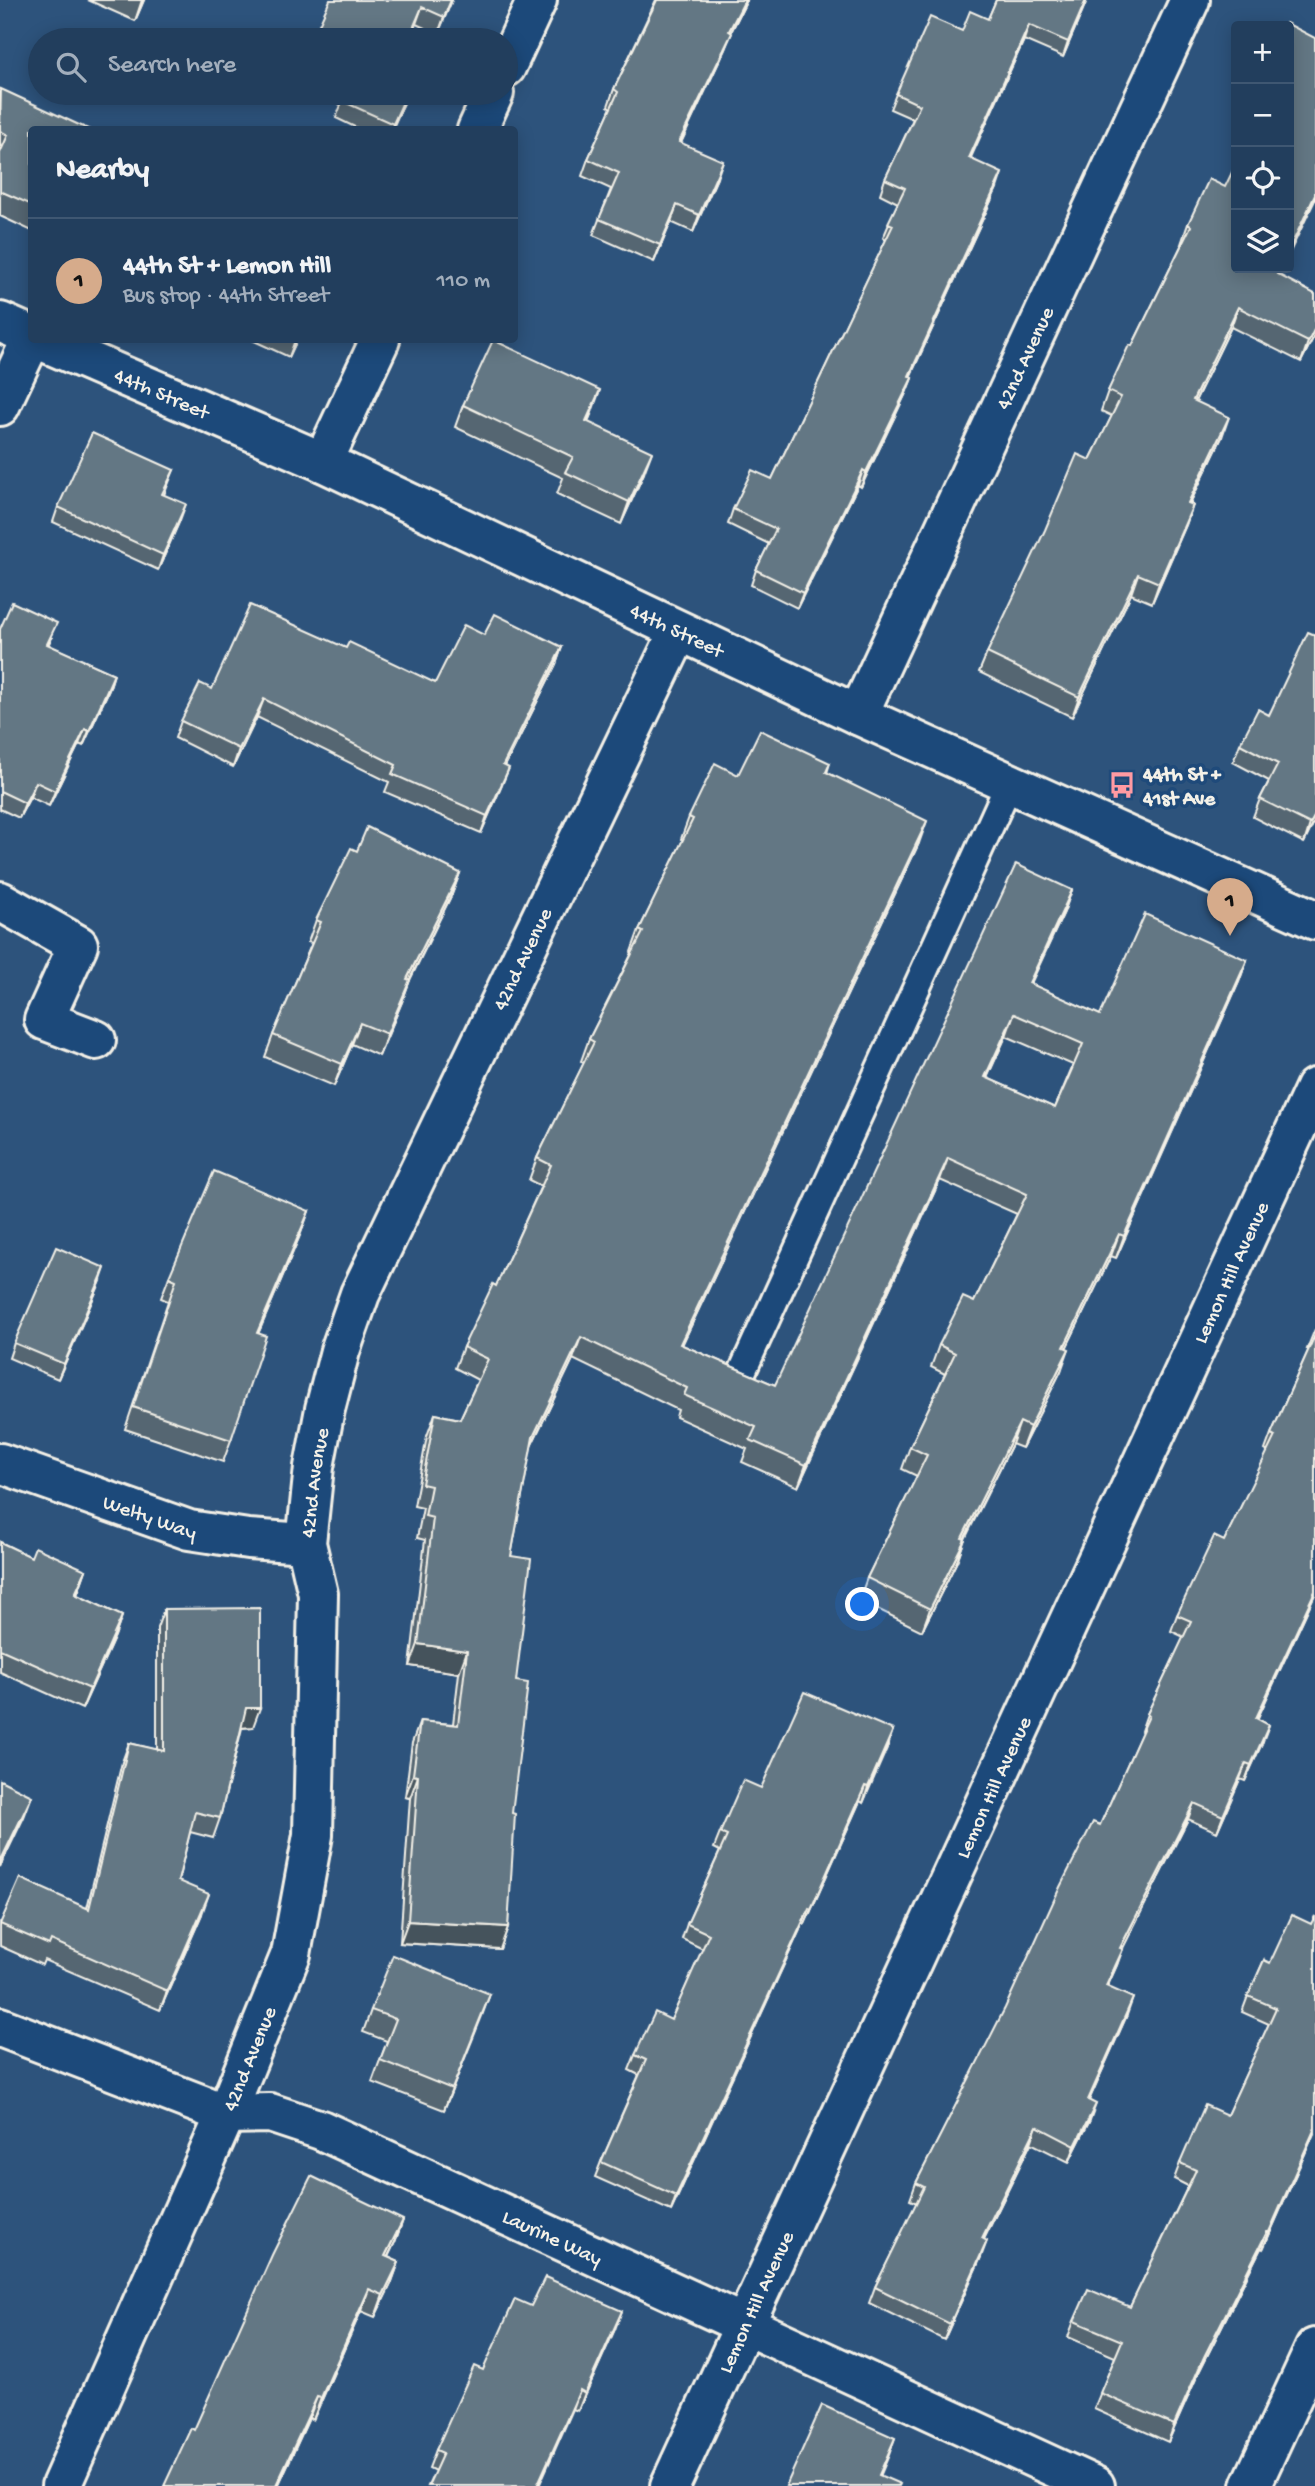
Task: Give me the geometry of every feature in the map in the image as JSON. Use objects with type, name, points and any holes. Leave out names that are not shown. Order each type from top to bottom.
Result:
[{"type":"street","points":[[518,41],[537,0]]},
{"type":"street","name":"42nd Avenue","points":[[858,715],[1190,0]]},
{"type":"street","points":[[479,126],[488,105]]},
{"type":"street","points":[[0,322],[28,335]]},
{"type":"street","points":[[0,406],[29,343]]},
{"type":"street","name":"44th Street","points":[[47,343],[323,462],[858,715],[1315,920]]},
{"type":"street","points":[[323,462],[379,343]]},
{"type":"street","name":"42nd Avenue","points":[[61,2486],[226,2114],[291,1954],[313,1835],[318,1594],[306,1543],[314,1467],[340,1351],[360,1294],[679,631]]},
{"type":"street","points":[[0,901],[78,945],[44,1020],[96,1040]]},
{"type":"street","name":"Lemon Hill Avenue","points":[[670,2486],[1315,1088]]},
{"type":"street","name":"Welty Way","points":[[0,1463],[189,1530],[248,1539],[306,1543]]},
{"type":"street","name":"Laurine Way","points":[[0,2027],[226,2114],[270,2113],[321,2130],[1095,2486]]},
{"type":"street","points":[[1251,2486],[1315,2348]]},
{"type":"lane","points":[[743,1370],[1009,783]]},
{"type":"building","points":[[330,0],[451,0],[444,17],[422,7],[413,28],[317,28]]},
{"type":"building","points":[[657,0],[745,0],[729,31],[732,33],[679,142],[723,161],[699,215],[677,205],[660,245],[599,219],[619,173],[588,159],[618,92],[614,89]]},
{"type":"building","points":[[996,0],[1086,0],[1068,42],[1029,25],[969,158],[1002,173],[909,376],[912,378],[866,472],[863,470],[803,593],[756,570],[776,529],[733,509],[752,470],[772,479],[893,225],[888,223],[905,188],[885,179],[920,105],[896,94],[930,17],[962,31],[970,11],[988,19]]},
{"type":"building","points":[[1294,27],[1315,38],[1315,195],[1294,239]]},
{"type":"building","points":[[1,89],[28,101],[28,105],[36,105],[81,126],[28,126],[28,203],[0,191],[0,153],[8,135],[0,131]]},
{"type":"building","points":[[351,105],[402,105],[393,124]]},
{"type":"building","points":[[1231,174],[1231,273],[1278,273],[1315,294],[1315,328],[1308,342],[1238,307],[1193,400],[1229,417],[1188,503],[1193,505],[1159,583],[1138,574],[1079,697],[987,653],[1045,530],[1077,454],[1090,460],[1121,397],[1108,391],[1191,226],[1188,224],[1209,179],[1225,187]]},
{"type":"building","points":[[492,343],[499,343],[600,390],[586,421],[652,452],[629,502],[565,472],[573,457],[463,405]]},
{"type":"building","points":[[92,433],[174,470],[162,494],[186,504],[163,555],[58,507]]},
{"type":"building","points":[[12,602],[57,623],[47,644],[114,674],[89,731],[85,729],[55,791],[36,782],[25,803],[0,791],[0,629]]},
{"type":"building","points":[[250,605],[346,648],[349,642],[435,683],[464,625],[484,635],[495,614],[562,647],[503,765],[509,768],[487,816],[392,774],[396,765],[264,699],[239,749],[181,721],[200,683],[212,689]]},
{"type":"building","points":[[1308,632],[1315,635],[1315,815],[1310,824],[1260,799],[1278,764],[1240,744],[1258,709],[1269,715]]},
{"type":"building","points":[[760,730],[830,763],[826,772],[927,821],[680,1344],[775,1385],[1016,864],[1072,890],[1029,983],[1100,1015],[1145,914],[1247,960],[1124,1236],[1119,1234],[1064,1347],[1069,1349],[1030,1427],[1020,1422],[930,1609],[867,1578],[927,1455],[910,1447],[955,1353],[939,1345],[963,1297],[974,1302],[1027,1194],[948,1158],[806,1465],[750,1440],[756,1427],[684,1395],[687,1388],[581,1337],[533,1437],[511,1556],[531,1559],[516,1681],[528,1683],[512,1813],[515,1814],[508,1927],[408,1921],[418,1776],[413,1775],[420,1721],[458,1725],[467,1651],[418,1644],[433,1518],[425,1516],[431,1486],[422,1484],[435,1414],[460,1419],[488,1359],[463,1347],[493,1284],[496,1286],[551,1165],[537,1158],[594,1042],[589,1039],[643,932],[639,930],[693,819],[689,817],[715,763],[738,775]],"holes":[[[1014,1014],[1083,1044],[1055,1108],[985,1077]]]},
{"type":"building","points":[[367,827],[460,873],[407,979],[410,980],[387,1034],[360,1023],[342,1064],[273,1035],[321,922],[316,920],[351,848],[357,851]]},
{"type":"building","points":[[214,1171],[309,1211],[257,1333],[266,1336],[231,1440],[133,1407],[176,1280],[169,1277]]},
{"type":"building","points":[[56,1247],[105,1268],[64,1364],[14,1343]]},
{"type":"building","points":[[1315,1335],[1315,1591],[1256,1718],[1269,1725],[1251,1765],[1246,1763],[1223,1816],[1194,1803],[1120,1948],[1123,1949],[1106,1986],[1133,1998],[1088,2100],[1096,2104],[1075,2146],[1037,2126],[982,2238],[987,2241],[950,2324],[875,2287],[924,2187],[916,2183],[1005,2008],[1060,1887],[1093,1822],[1100,1825],[1149,1716],[1147,1714],[1191,1621],[1177,1615],[1214,1536],[1224,1541],[1275,1436],[1271,1434]]},
{"type":"building","points":[[0,1542],[31,1557],[35,1547],[86,1570],[75,1594],[122,1616],[90,1689],[0,1649]]},
{"type":"building","points":[[260,1608],[260,1708],[246,1708],[220,1818],[195,1812],[178,1881],[209,1894],[167,1991],[51,1940],[49,1945],[0,1924],[20,1878],[89,1909],[129,1743],[164,1751],[164,1609]]},
{"type":"building","points":[[804,1692],[893,1730],[676,2196],[601,2162],[646,2060],[635,2055],[655,2012],[671,2020],[709,1934],[687,1924],[727,1836],[720,1833],[743,1780],[761,1788]]},
{"type":"building","points":[[0,1780],[32,1796],[0,1862]]},
{"type":"building","points":[[1292,1915],[1311,1924],[1315,1916],[1315,2128],[1269,2232],[1204,2357],[1174,2425],[1100,2393],[1122,2341],[1074,2321],[1088,2289],[1130,2307],[1196,2170],[1180,2163],[1205,2105],[1227,2115],[1276,2008],[1248,1996],[1264,1960],[1270,1963]]},
{"type":"building","points":[[393,1955],[490,1994],[452,2089],[380,2060],[396,2019],[371,2010]]},
{"type":"building","points":[[311,2176],[403,2220],[385,2256],[399,2262],[383,2295],[369,2289],[321,2398],[317,2397],[276,2485],[278,2486],[164,2486],[191,2428],[194,2430],[272,2255]]},
{"type":"building","points":[[545,2277],[622,2311],[585,2393],[580,2390],[537,2486],[428,2486],[443,2453],[436,2450],[474,2366],[483,2370],[515,2299],[531,2306]]},
{"type":"building","points":[[822,2405],[895,2438],[879,2475],[900,2484],[899,2486],[786,2486]]},
{"type":"place","name":"44th St + 41st Ave","points":[[1122,785]]},
{"type":"place","name":"44th St + Lemon Hill","points":[[1230,936]]}]
